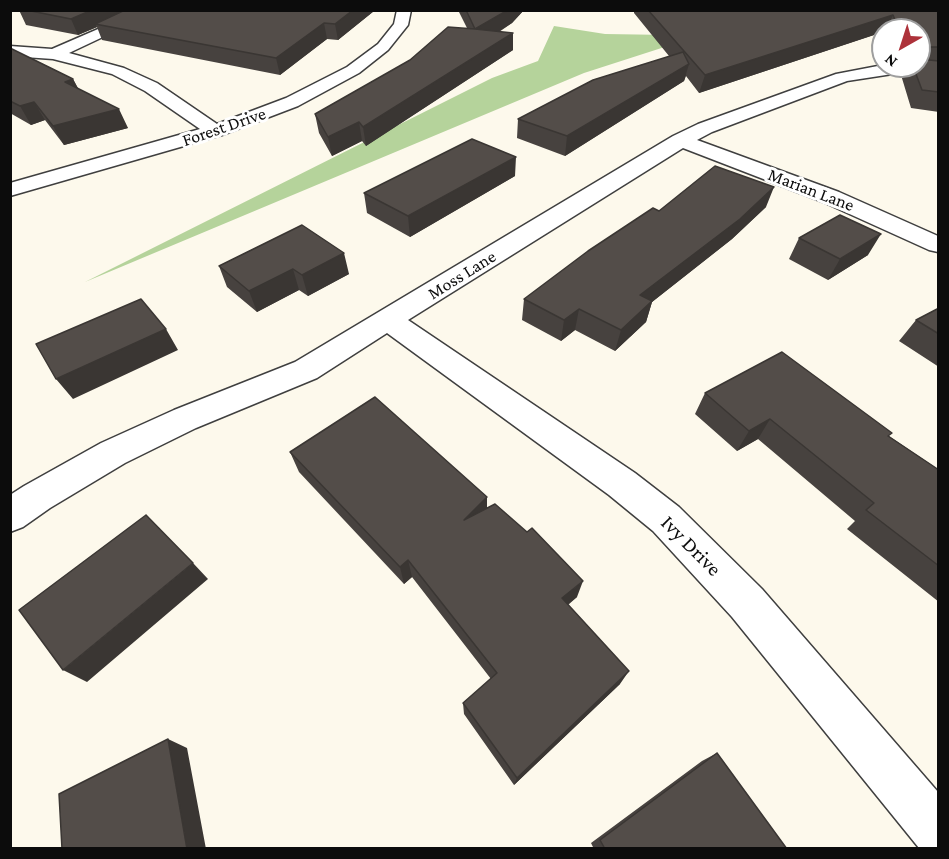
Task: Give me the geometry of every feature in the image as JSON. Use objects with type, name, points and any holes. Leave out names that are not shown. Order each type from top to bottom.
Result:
[{"type":"street","points":[[54,54],[154,10]]},
{"type":"street","name":"Forest Drive","points":[[10,190],[215,131],[292,102],[353,70],[382,47],[401,25],[404,10]]},
{"type":"street","points":[[12,52],[54,54],[118,71],[151,87],[215,131]]},
{"type":"street","name":"Moss Lane","points":[[10,516],[37,497],[113,453],[185,418],[306,370],[680,140],[705,128],[842,77],[871,71]]},
{"type":"street","name":"Marian Lane","points":[[680,140],[831,197],[939,245]]},
{"type":"street","name":"Ivy Drive","points":[[388,320],[622,484],[666,519],[747,603],[939,831]]},
{"type":"green space","points":[[554,26],[605,34],[669,35],[677,43],[584,73],[85,282],[492,78],[538,61]]},
{"type":"building","points":[[26,10],[92,10],[71,19]]},
{"type":"building","points":[[125,10],[353,10],[335,24],[324,23],[276,58],[95,24]]},
{"type":"building","points":[[466,10],[508,10],[475,29]]},
{"type":"building","points":[[648,10],[939,10],[939,47],[931,47],[931,18],[894,18],[893,15],[871,18],[871,22],[705,75]]},
{"type":"building","points":[[448,27],[513,33],[363,127],[359,122],[328,137],[315,114],[410,60]]},
{"type":"building","points":[[10,48],[73,79],[65,82],[119,109],[53,126],[34,102],[20,106],[10,101]]},
{"type":"building","points":[[683,52],[689,64],[567,136],[518,119],[593,80]]},
{"type":"building","points":[[931,60],[939,61],[939,92],[922,90],[918,78],[931,78]]},
{"type":"building","points":[[472,139],[516,157],[408,216],[364,193]]},
{"type":"building","points":[[715,166],[774,187],[740,219],[640,295],[652,301],[621,330],[579,309],[564,320],[524,299],[588,251],[653,208],[659,211]]},
{"type":"building","points":[[840,215],[881,234],[840,259],[799,238]]},
{"type":"building","points":[[302,225],[344,253],[302,275],[293,269],[249,291],[219,266]]},
{"type":"building","points":[[141,299],[166,329],[56,379],[36,344]]},
{"type":"building","points":[[939,308],[939,334],[916,320]]},
{"type":"building","points":[[782,352],[892,433],[888,436],[939,470],[939,566],[866,510],[874,503],[770,419],[749,431],[705,393]]},
{"type":"building","points":[[375,397],[487,497],[464,520],[495,504],[527,532],[532,528],[583,581],[562,598],[629,671],[517,778],[463,703],[497,673],[408,560],[400,567],[290,452]]},
{"type":"building","points":[[146,515],[193,563],[63,670],[19,610]]},
{"type":"building","points":[[168,739],[187,849],[62,849],[59,794]]},
{"type":"building","points":[[717,753],[787,849],[605,849],[600,840]]}]
